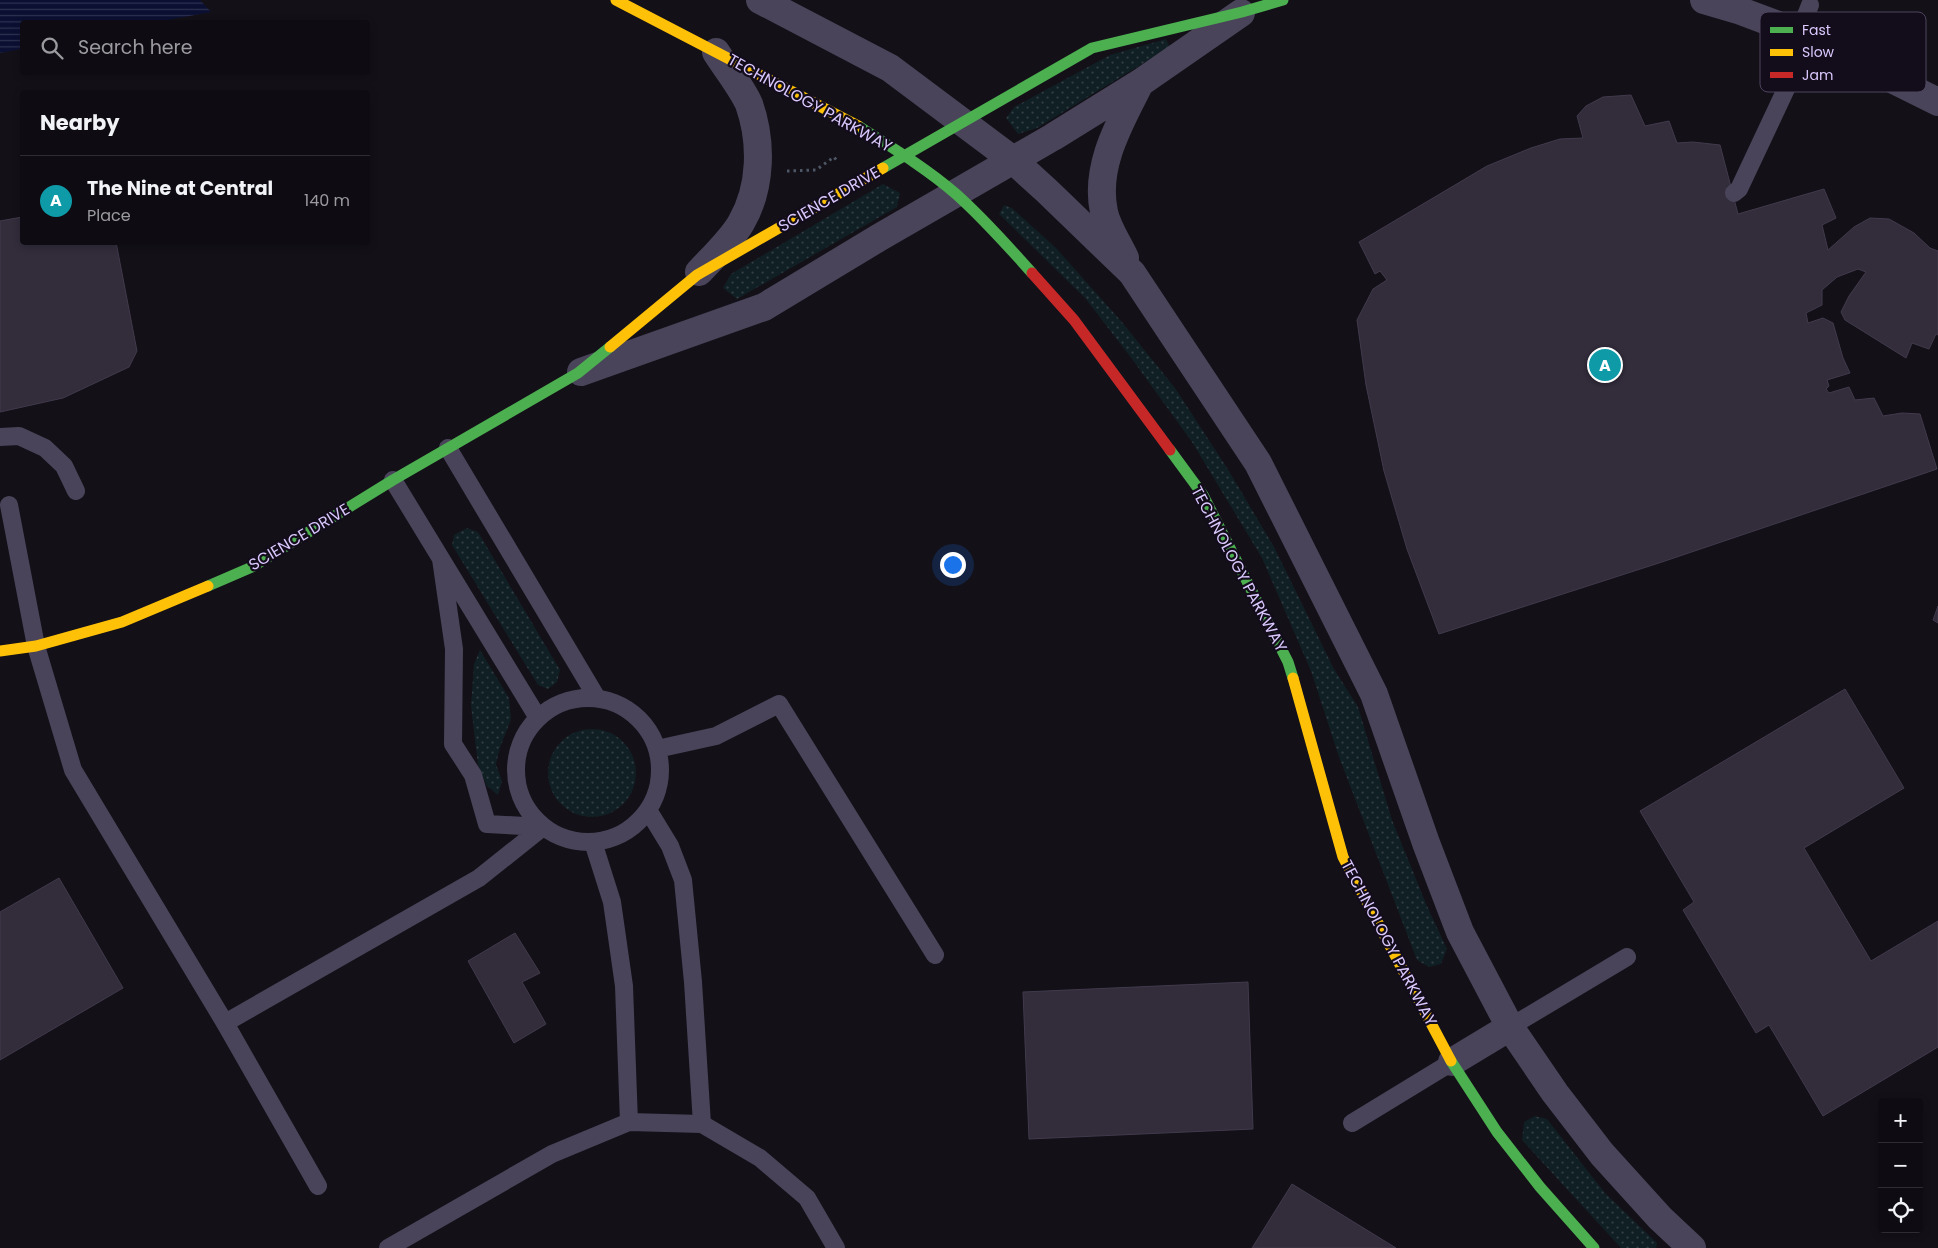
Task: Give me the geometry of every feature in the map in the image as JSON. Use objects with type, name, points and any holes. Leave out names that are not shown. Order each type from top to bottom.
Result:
[{"type":"street","name":"TECHNOLOGY PARKWAY","points":[[616,0],[855,124],[904,156],[955,193],[999,236],[1074,320],[1203,495],[1288,662],[1343,857],[1452,1062],[1497,1132],[1518,1160],[1540,1188],[1594,1248]]},
{"type":"street","points":[[760,0],[890,68],[1013,160],[1048,190],[1132,273]]},
{"type":"street","name":"SCIENCE DRIVE","points":[[0,651],[36,646],[122,622],[252,568],[393,480],[578,373],[697,276],[1092,48],[1242,12],[1283,0]]},
{"type":"street","points":[[1704,0],[1760,18]]},
{"type":"street","name":"SCIENCE DRIVE","points":[[578,373],[764,307],[1140,83],[1242,12]]},
{"type":"street","points":[[697,276],[741,223],[751,200],[758,168],[758,139],[748,103],[716,52]]},
{"type":"street","points":[[1140,83],[1114,135],[1103,173],[1101,191],[1104,213],[1132,273],[1258,463],[1352,650],[1374,694],[1426,843],[1460,932],[1510,1027],[1555,1093],[1602,1154],[1660,1218],[1692,1248]]},
{"type":"street","points":[[1918,92],[1938,102]]},
{"type":"street","points":[[1452,1062],[1510,1027]]},
{"type":"lane","points":[[1734,194],[1739,189],[1785,92]]},
{"type":"lane","points":[[0,436],[19,436],[45,448],[64,466],[76,491]]},
{"type":"lane","points":[[448,448],[597,698]]},
{"type":"lane","points":[[393,480],[538,718]]},
{"type":"lane","points":[[9,505],[36,646],[73,770],[225,1023],[318,1186]]},
{"type":"lane","points":[[441,559],[454,649],[453,744],[473,775],[487,824],[543,827]]},
{"type":"lane","points":[[597,698],[617,704],[635,715],[649,730],[657,749],[660,770],[657,790],[648,810],[633,826],[614,837],[593,842],[575,841],[558,836],[543,827],[526,809],[517,786],[516,761],[523,738],[538,718],[556,705],[576,699],[597,698]]},
{"type":"lane","points":[[657,749],[716,736],[779,704],[935,955]]},
{"type":"lane","points":[[648,810],[670,846],[683,880],[694,982],[702,1124]]},
{"type":"lane","points":[[225,1023],[479,878],[543,827]]},
{"type":"lane","points":[[593,842],[612,902],[624,986],[630,1122]]},
{"type":"lane","points":[[1510,1027],[1627,956]]},
{"type":"lane","points":[[1352,1123],[1452,1062]]},
{"type":"lane","points":[[388,1248],[552,1154],[630,1122],[702,1124],[760,1158],[807,1198],[836,1248]]},
{"type":"path","points":[[780,171],[816,170],[834,157],[837,152]]},
{"type":"path","points":[[834,157],[840,168]]},
{"type":"shaded area","points":[[0,0],[200,0],[211,12],[168,20],[20,20],[20,49],[0,53]]},
{"type":"shaded area","points":[[1166,39],[1170,47],[1037,128],[1018,134],[1006,118],[1014,107],[1110,55]]},
{"type":"shaded area","points":[[883,184],[900,193],[897,207],[737,299],[723,288],[731,274]]},
{"type":"shaded area","points":[[1004,205],[1012,208],[1056,248],[1121,321],[1175,388],[1229,471],[1274,547],[1334,669],[1358,707],[1392,820],[1427,906],[1447,949],[1441,964],[1429,967],[1417,960],[1339,757],[1311,671],[1262,558],[1192,442],[1132,359],[1085,298],[999,214]]},
{"type":"shaded area","points":[[467,528],[478,532],[560,670],[557,682],[548,689],[538,685],[452,545],[454,535]]},
{"type":"shaded area","points":[[480,650],[509,698],[511,719],[496,764],[502,781],[498,795],[487,786],[478,765],[471,706],[474,664]]},
{"type":"shaded area","points":[[592,729],[609,732],[623,742],[633,756],[636,773],[633,790],[623,804],[609,814],[592,817],[575,814],[561,804],[551,790],[548,773],[551,756],[561,742],[575,732]]},
{"type":"shaded area","points":[[1535,1116],[1547,1119],[1605,1193],[1657,1243],[1656,1248],[1621,1248],[1522,1140],[1524,1122]]},
{"type":"building","points":[[1631,95],[1645,126],[1669,121],[1677,143],[1693,142],[1720,145],[1738,214],[1824,189],[1836,218],[1822,225],[1828,250],[1854,227],[1870,218],[1889,219],[1914,233],[1930,248],[1938,251],[1938,335],[1936,334],[1929,349],[1912,343],[1906,358],[1845,320],[1841,312],[1849,296],[1866,272],[1858,269],[1837,277],[1822,290],[1822,305],[1806,313],[1808,323],[1823,318],[1833,323],[1843,358],[1850,373],[1827,380],[1829,386],[1826,389],[1829,393],[1849,387],[1855,400],[1874,398],[1883,416],[1902,413],[1920,414],[1937,469],[1662,562],[1439,634],[1407,549],[1384,471],[1366,385],[1357,320],[1373,289],[1387,280],[1380,271],[1375,274],[1359,242],[1487,166],[1531,148],[1560,139],[1583,138],[1577,116],[1586,106],[1603,97]]},
{"type":"building","points":[[20,217],[20,245],[117,245],[137,351],[129,367],[63,398],[0,412],[0,221]]},
{"type":"building","points":[[1938,606],[1938,623],[1933,620]]},
{"type":"building","points":[[1845,689],[1904,788],[1804,848],[1871,961],[1938,921],[1938,1047],[1823,1116],[1769,1025],[1756,1033],[1683,910],[1694,902],[1640,811]]},
{"type":"building","points":[[59,878],[123,988],[0,1060],[0,912]]},
{"type":"building","points":[[515,933],[540,973],[522,982],[546,1024],[514,1043],[468,961]]},
{"type":"building","points":[[1248,982],[1253,1129],[1029,1139],[1023,992]]},
{"type":"building","points":[[1292,1184],[1396,1248],[1252,1248]]},
{"type":"traffic: fast","points":[[883,168],[1092,48],[1242,12],[1283,0]]},
{"type":"traffic: fast","points":[[858,126],[945,184],[986,222],[1032,273]]},
{"type":"traffic: fast","points":[[208,586],[252,567],[393,480],[578,373],[610,347]]},
{"type":"traffic: fast","points":[[1170,450],[1203,495],[1288,662],[1293,678]]},
{"type":"traffic: fast","points":[[1451,1061],[1497,1132],[1540,1187],[1594,1248]]},
{"type":"traffic: slow","points":[[616,0],[858,126]]},
{"type":"traffic: slow","points":[[610,347],[697,275],[883,168]]},
{"type":"traffic: slow","points":[[0,651],[36,646],[122,622],[208,586]]},
{"type":"traffic: slow","points":[[1293,678],[1343,857],[1451,1061]]},
{"type":"traffic: jam","points":[[1032,273],[1074,320],[1170,450]]},
{"type":"place","name":"The Nine at Central","points":[[1605,365]]}]
